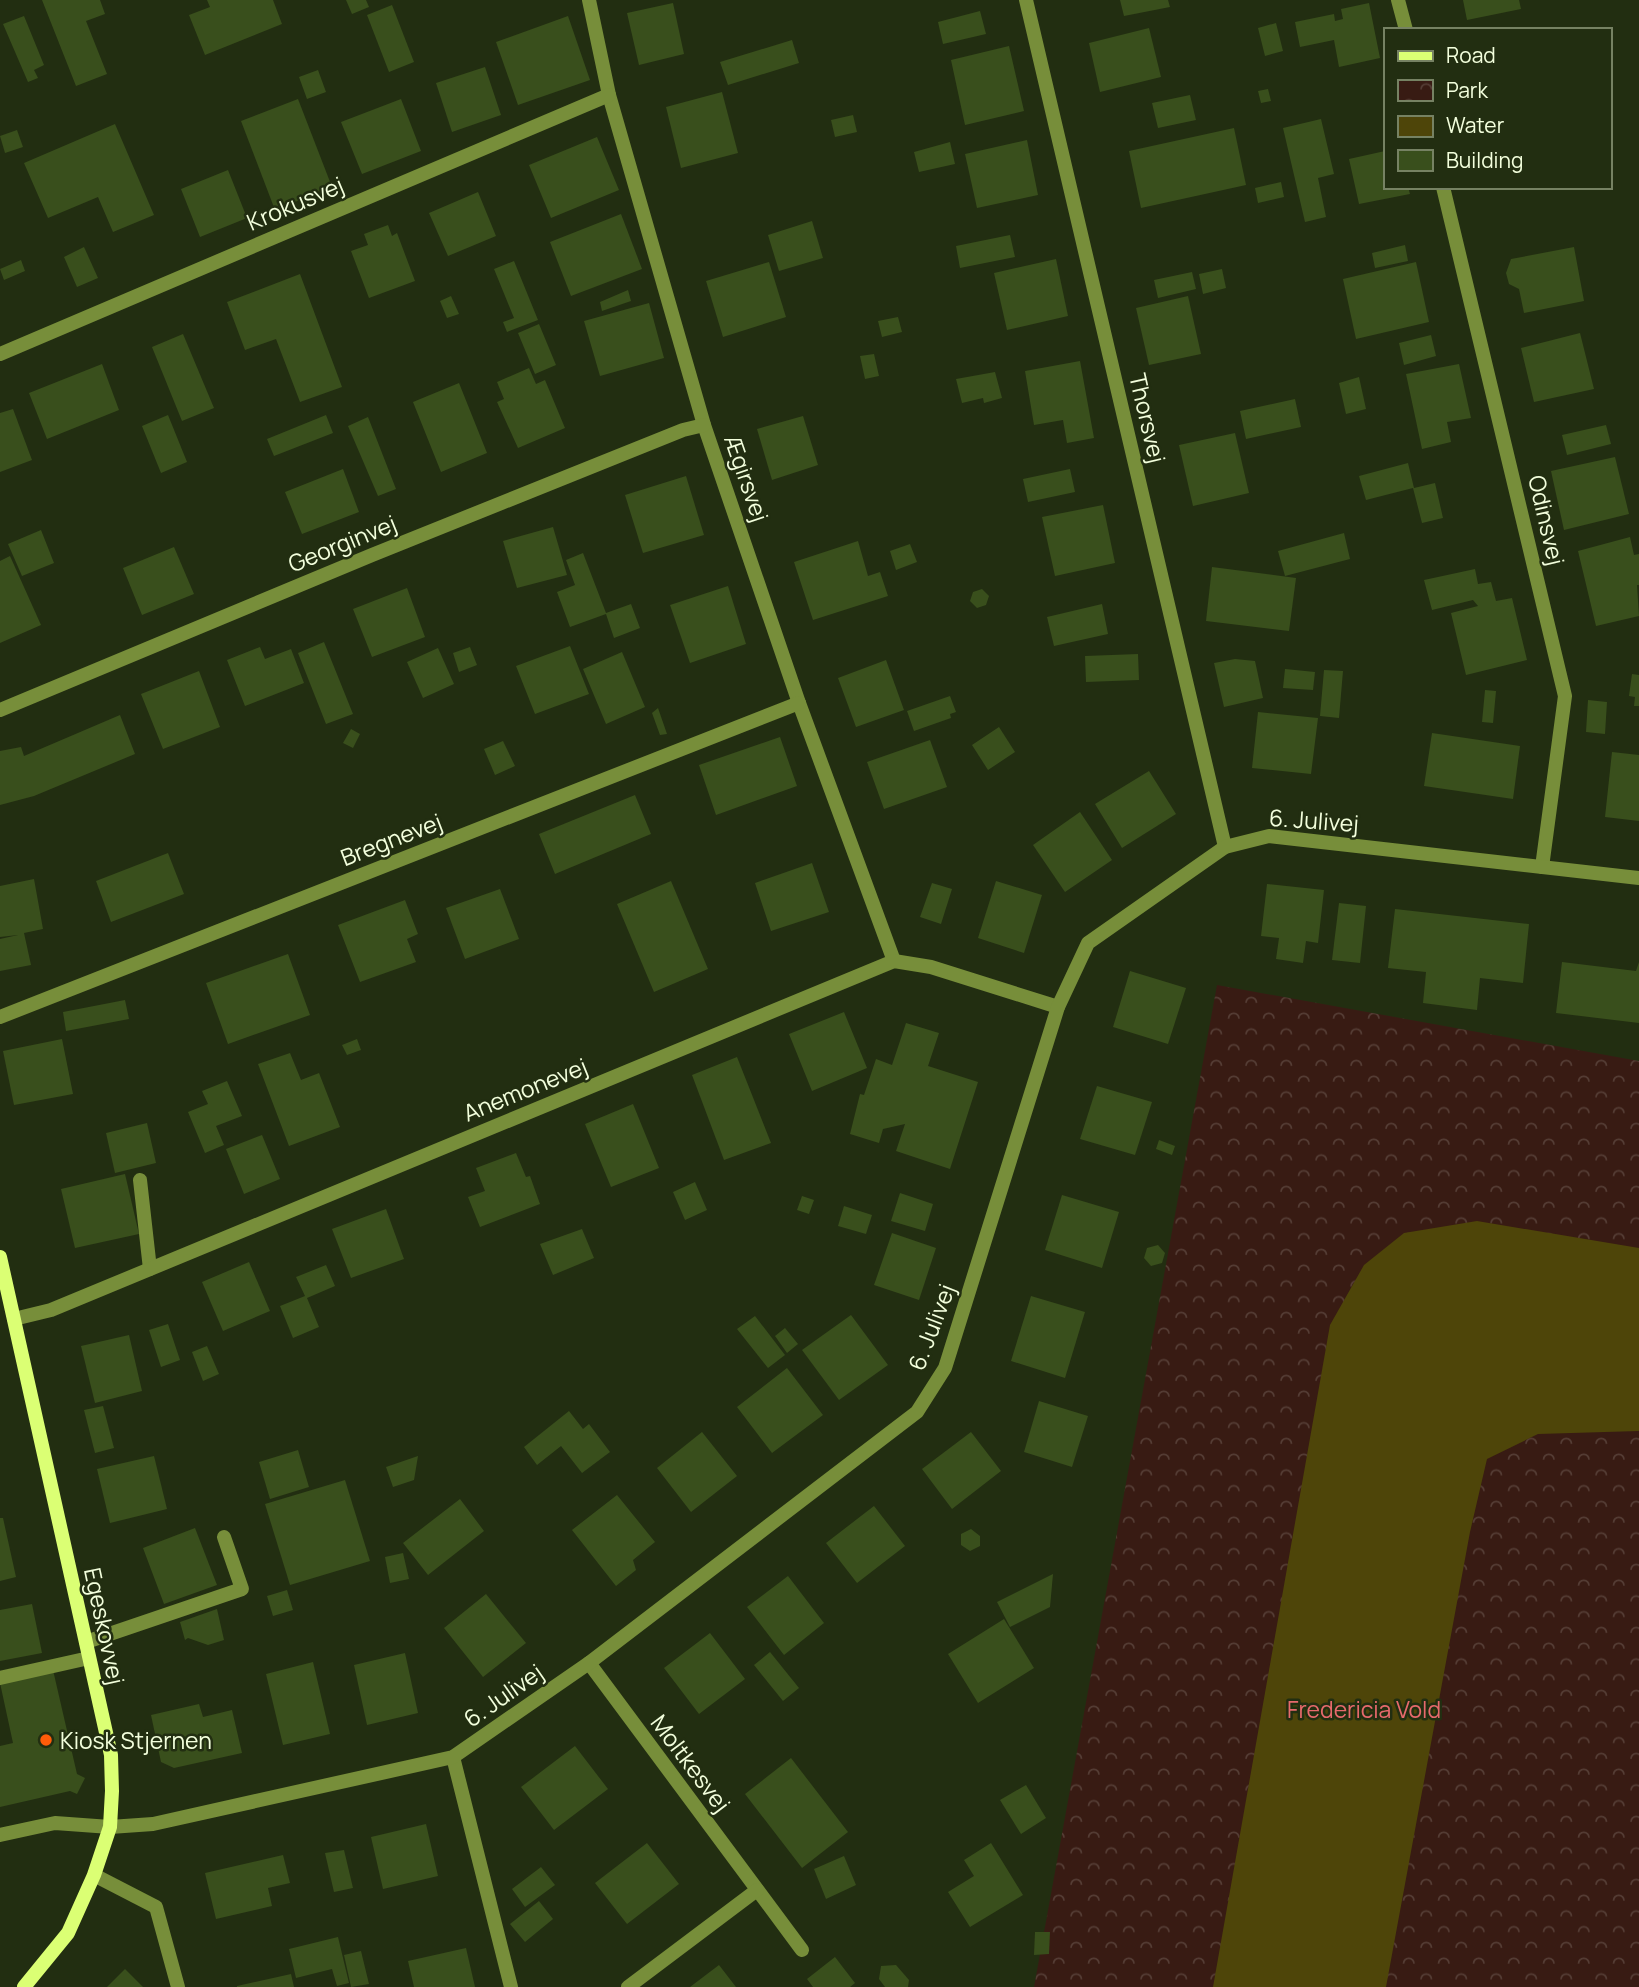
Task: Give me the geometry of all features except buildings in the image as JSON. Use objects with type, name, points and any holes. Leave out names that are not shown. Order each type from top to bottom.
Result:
[{"type":"street","name":"Ægirsvej","points":[[589,0],[609,95],[704,425],[799,703],[894,961]]},
{"type":"street","name":"Thorsvej","points":[[1026,0],[1225,847]]},
{"type":"street","points":[[1398,0],[1405,28]]},
{"type":"street","name":"Krokusvej","points":[[0,354],[609,95]]},
{"type":"street","name":"Odinsvej","points":[[1443,189],[1565,696],[1542,867]]},
{"type":"street","name":"Georginvej","points":[[0,710],[372,555],[683,430],[704,425]]},
{"type":"street","name":"Bregnevej","points":[[0,1017],[799,703]]},
{"type":"street","name":"6. Julivej","points":[[0,1835],[55,1822],[110,1826],[153,1825],[453,1757],[589,1663],[917,1412],[945,1368],[1058,1007],[1088,943],[1225,847],[1269,836],[1639,878]]},
{"type":"street","points":[[894,961],[931,967],[1058,1007]]},
{"type":"street","name":"Anemonevej","points":[[13,1319],[51,1310],[894,961]]},
{"type":"street","points":[[140,1180],[150,1269]]},
{"type":"street","name":"Egeskovvej","points":[[0,1257],[111,1755],[110,1826],[94,1875],[68,1933],[24,1987]]},
{"type":"street","points":[[86,1642],[242,1588],[223,1537]]},
{"type":"street","points":[[0,1678],[89,1658]]},
{"type":"street","name":"Moltkesvej","points":[[589,1663],[802,1950]]},
{"type":"street","points":[[453,1757],[511,1987]]},
{"type":"street","points":[[94,1875],[156,1906],[178,1987]]},
{"type":"street","points":[[628,1987],[757,1889]]},
{"type":"green space","name":"Fredericia Vold","points":[[1217,985],[1639,1061],[1639,1987],[1034,1987]]},
{"type":"water","points":[[1477,1221],[1639,1248],[1639,1431],[1538,1434],[1487,1459],[1470,1532],[1386,1987],[1213,1987],[1330,1325],[1364,1265],[1404,1233]]},
{"type":"place","name":"Kiosk Stjernen","points":[[46,1740]]}]
